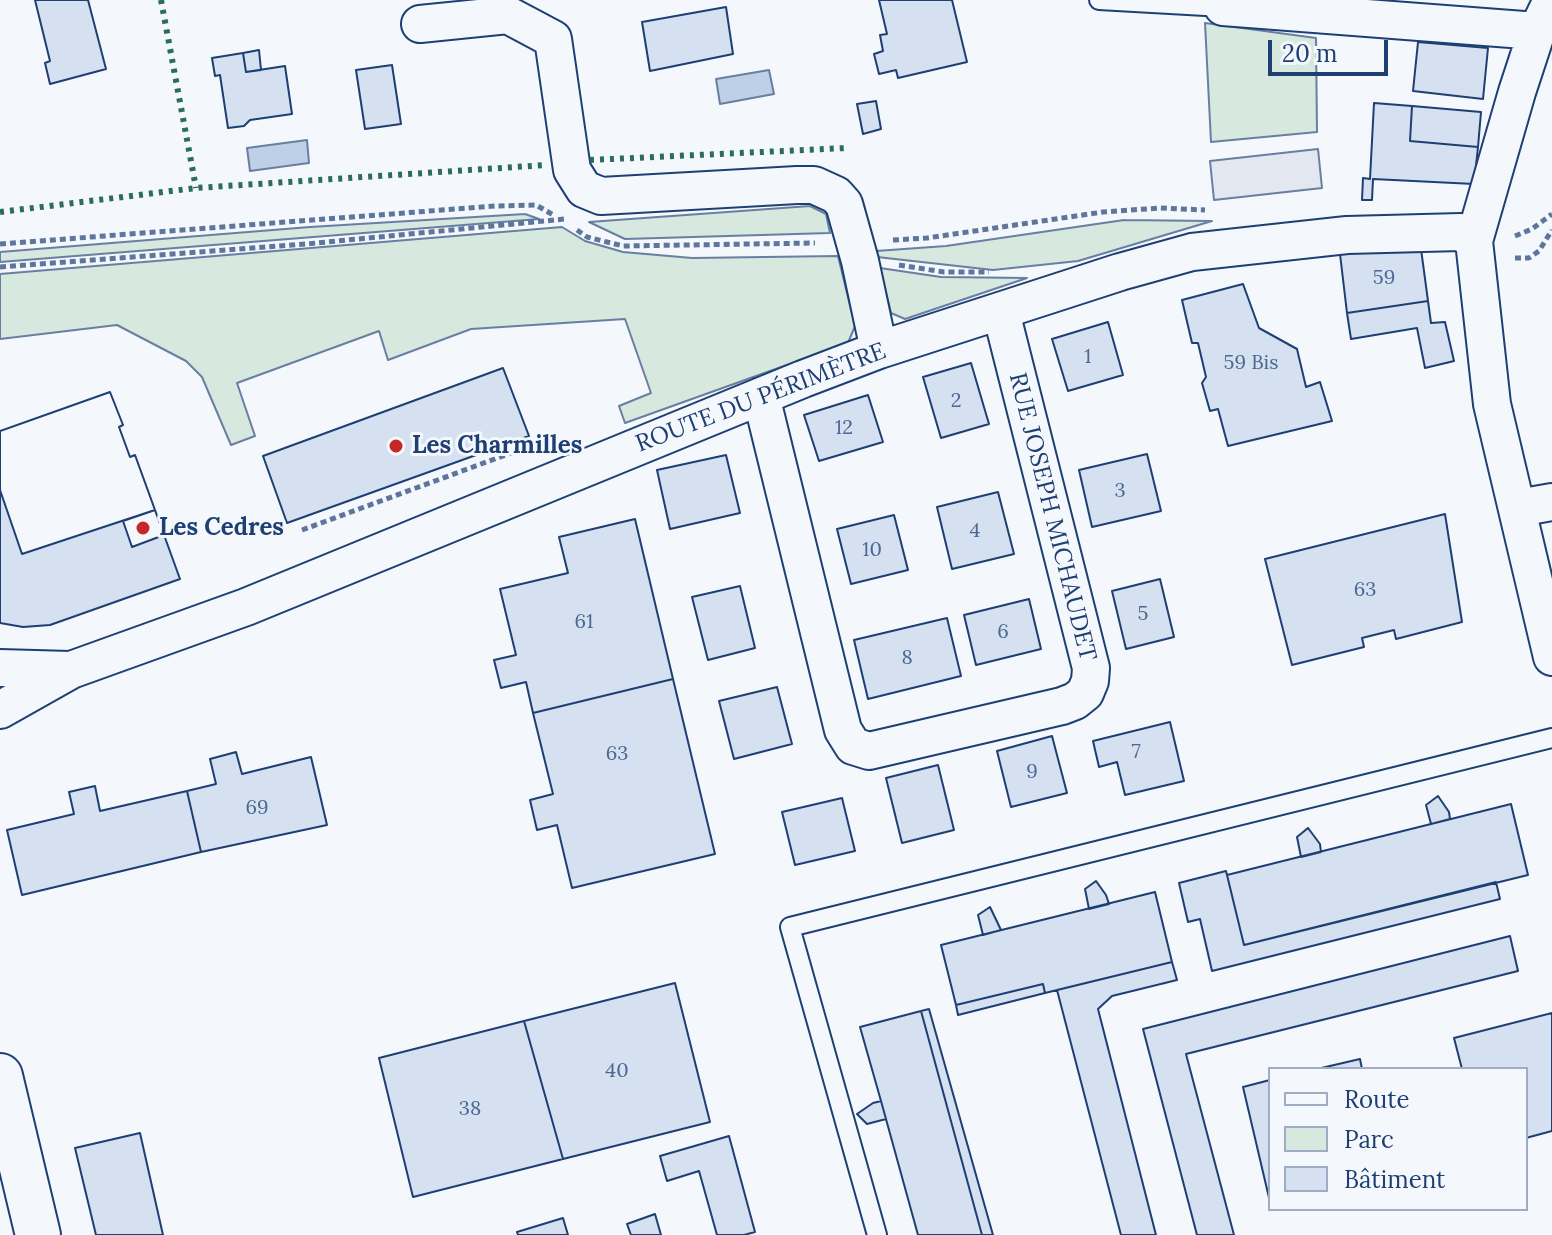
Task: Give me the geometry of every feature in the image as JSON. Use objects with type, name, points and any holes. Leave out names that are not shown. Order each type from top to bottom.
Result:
[{"type":"street","points":[[1222,3],[1544,16],[1475,249],[1492,404],[1535,505],[1552,657]]},
{"type":"street","points":[[420,24],[508,15],[553,39],[572,170],[584,189],[601,196],[814,185],[836,195],[844,204],[860,261],[879,350]]},
{"type":"street","name":"ROUTE DU PÉRIMÈTRE","points":[[0,710],[71,670],[258,602],[761,396],[879,350],[1120,272],[1192,252],[1347,235],[1461,232],[1475,249]]},
{"type":"street","name":"RUE JOSEPH MICHAUDET","points":[[761,396],[843,730],[853,746],[869,751],[1062,706],[1085,693],[1091,668],[1001,312]]},
{"type":"street","name":"ROUTE DU PÉRIMÈTRE","points":[[0,668],[71,670]]},
{"type":"street","points":[[0,1076],[38,1235]]},
{"type":"lane","points":[[1099,0],[1222,3]]},
{"type":"lane","points":[[877,1235],[790,927],[1552,738]]},
{"type":"path","points":[[0,267],[563,221],[601,196]]},
{"type":"path","points":[[1475,249],[1529,258],[1539,251],[1552,230]]},
{"type":"path","points":[[860,261],[944,272],[999,272]]},
{"type":"path","points":[[302,530],[531,446]]},
{"type":"green space","points":[[1205,23],[1316,38],[1317,132],[1211,142]]},
{"type":"green space","points":[[810,206],[826,214],[830,233],[625,239],[589,222]]},
{"type":"green space","points":[[525,214],[539,219],[0,262],[0,252],[310,227]]},
{"type":"green space","points":[[1124,220],[1212,221],[1078,261],[993,270],[877,257],[876,251],[946,246]]},
{"type":"green space","points":[[562,227],[585,241],[623,252],[692,258],[838,256],[855,326],[848,343],[625,423],[619,406],[651,393],[625,319],[471,329],[388,360],[379,331],[237,383],[255,436],[231,445],[202,377],[186,361],[117,325],[0,339],[0,274]]},
{"type":"green space","points":[[880,268],[941,277],[1027,278],[905,319],[891,313]]},
{"type":"shaded area","points":[[1318,149],[1322,188],[1214,200],[1210,161]]},
{"type":"water","points":[[769,70],[774,94],[720,104],[716,79]]},
{"type":"water","points":[[307,140],[309,163],[250,171],[247,148]]},
{"type":"building","points":[[35,0],[88,0],[106,69],[50,84],[45,63],[50,61]]},
{"type":"building","points":[[879,0],[952,0],[967,62],[898,78],[896,70],[879,74],[874,54],[883,51],[880,35],[887,34]]},
{"type":"building","points":[[726,7],[733,54],[650,71],[642,22]]},
{"type":"building","points":[[1418,42],[1488,48],[1483,99],[1413,91]]},
{"type":"building","points":[[259,50],[261,70],[246,72],[243,53]]},
{"type":"building","points":[[243,53],[246,72],[285,66],[292,114],[250,120],[244,126],[228,128],[220,75],[215,76],[212,58]]},
{"type":"building","points":[[392,65],[401,124],[365,129],[356,70]]},
{"type":"building","points":[[876,101],[881,129],[863,134],[857,104]]},
{"type":"building","points":[[1374,103],[1412,106],[1410,141],[1478,147],[1474,184],[1373,179],[1372,200],[1362,200],[1363,178],[1370,179]]},
{"type":"building","points":[[1412,106],[1481,112],[1478,147],[1410,141]]},
{"type":"building","points":[[1421,249],[1428,301],[1347,313],[1340,254]]},
{"type":"building","points":[[1243,284],[1259,328],[1297,349],[1306,387],[1320,382],[1332,421],[1228,446],[1218,409],[1210,411],[1202,383],[1206,377],[1198,343],[1192,343],[1182,300]]},
{"type":"building","points":[[1428,301],[1431,323],[1445,322],[1454,361],[1425,368],[1417,328],[1351,339],[1347,313]]},
{"type":"building","points":[[1108,322],[1123,375],[1068,391],[1052,339]]},
{"type":"building","points":[[971,363],[989,424],[941,438],[923,377]]},
{"type":"building","name":"Les Charmilles","points":[[503,368],[529,436],[287,523],[263,456]]},
{"type":"building","points":[[110,392],[123,425],[119,427],[130,457],[135,455],[180,579],[50,625],[23,627],[0,623],[0,431]]},
{"type":"building","points":[[110,392],[123,425],[119,427],[130,457],[135,455],[155,510],[22,554],[0,490],[0,431]]},
{"type":"building","points":[[868,395],[883,442],[819,461],[804,415]]},
{"type":"building","points":[[1147,454],[1161,511],[1092,527],[1079,470]]},
{"type":"building","points":[[726,455],[740,513],[670,529],[657,470]]},
{"type":"building","points":[[998,492],[1014,554],[952,569],[937,507]]},
{"type":"building","name":"Les Cedres","points":[[155,510],[164,535],[132,547],[123,521]]},
{"type":"building","points":[[1445,514],[1462,622],[1396,639],[1394,630],[1362,638],[1364,647],[1292,665],[1265,559]]},
{"type":"building","points":[[894,515],[908,570],[851,584],[837,529]]},
{"type":"building","points":[[635,519],[673,679],[533,713],[526,682],[501,688],[494,660],[516,655],[500,589],[568,573],[559,537]]},
{"type":"building","points":[[1160,579],[1174,637],[1126,649],[1112,591]]},
{"type":"building","points":[[740,586],[755,648],[708,660],[692,597]]},
{"type":"building","points":[[1029,599],[1041,649],[976,665],[964,615]]},
{"type":"building","points":[[947,618],[961,676],[868,699],[854,640]]},
{"type":"building","points":[[673,679],[715,854],[572,888],[557,825],[537,830],[530,800],[553,794],[533,713]]},
{"type":"building","points":[[777,687],[792,744],[734,759],[719,701]]},
{"type":"building","points":[[1170,722],[1184,781],[1125,795],[1117,762],[1099,767],[1093,741]]},
{"type":"building","points":[[1052,736],[1067,793],[1011,807],[997,751]]},
{"type":"building","points":[[236,752],[242,774],[311,757],[327,825],[201,852],[187,791],[216,784],[210,759]]},
{"type":"building","points":[[938,765],[954,830],[902,843],[886,778]]},
{"type":"building","points":[[95,786],[100,811],[187,791],[201,852],[22,895],[7,830],[74,814],[69,792]]},
{"type":"building","points":[[1438,796],[1450,819],[1431,824],[1426,805]]},
{"type":"building","points":[[842,798],[855,851],[795,865],[782,812]]},
{"type":"building","points":[[1511,804],[1528,875],[1244,945],[1227,875]]},
{"type":"building","points":[[1308,828],[1320,844],[1321,852],[1301,857],[1297,837]]},
{"type":"building","points":[[1226,871],[1244,945],[1496,882],[1500,899],[1212,971],[1200,919],[1188,922],[1179,883]]},
{"type":"building","points":[[1096,881],[1109,904],[1089,909],[1085,889]]},
{"type":"building","points":[[1155,892],[1172,962],[1045,993],[1043,984],[956,1005],[941,945]]},
{"type":"building","points":[[990,907],[1001,930],[983,935],[978,915]]},
{"type":"building","points":[[1510,936],[1518,971],[1186,1054],[1234,1235],[1197,1235],[1143,1029]]},
{"type":"building","points":[[1172,962],[1177,980],[1112,996],[1098,1009],[1156,1235],[1121,1235],[1057,990]]},
{"type":"building","points":[[675,983],[710,1122],[563,1159],[524,1021]]},
{"type":"building","points":[[1043,984],[1045,993],[958,1015],[956,1005]]},
{"type":"building","points":[[929,1009],[993,1235],[982,1235],[921,1011]]},
{"type":"building","points":[[921,1011],[982,1235],[918,1235],[860,1027]]},
{"type":"building","points":[[1552,1013],[1552,1131],[1528,1137],[1528,1067],[1461,1067],[1454,1038]]},
{"type":"building","points":[[524,1021],[563,1159],[413,1197],[379,1058]]},
{"type":"building","points":[[1360,1059],[1362,1067],[1326,1067]]},
{"type":"building","points":[[1268,1081],[1268,1193],[1243,1087]]},
{"type":"building","points":[[881,1101],[886,1119],[867,1124],[857,1114],[873,1103]]},
{"type":"building","points":[[140,1133],[163,1235],[96,1235],[75,1148]]},
{"type":"building","points":[[729,1136],[755,1232],[744,1235],[717,1235],[699,1171],[667,1181],[660,1156]]},
{"type":"building","points":[[655,1214],[661,1235],[631,1235],[627,1224]]},
{"type":"building","points":[[563,1218],[568,1235],[518,1235],[517,1232]]},
{"type":"hedge","points":[[161,0],[196,188]]},
{"type":"hedge","points":[[590,160],[847,148]]},
{"type":"hedge","points":[[0,212],[196,188],[546,165]]},
{"type":"place","name":"Les Charmilles","points":[[396,446]]},
{"type":"place","name":"Les Cedres","points":[[143,528]]}]
